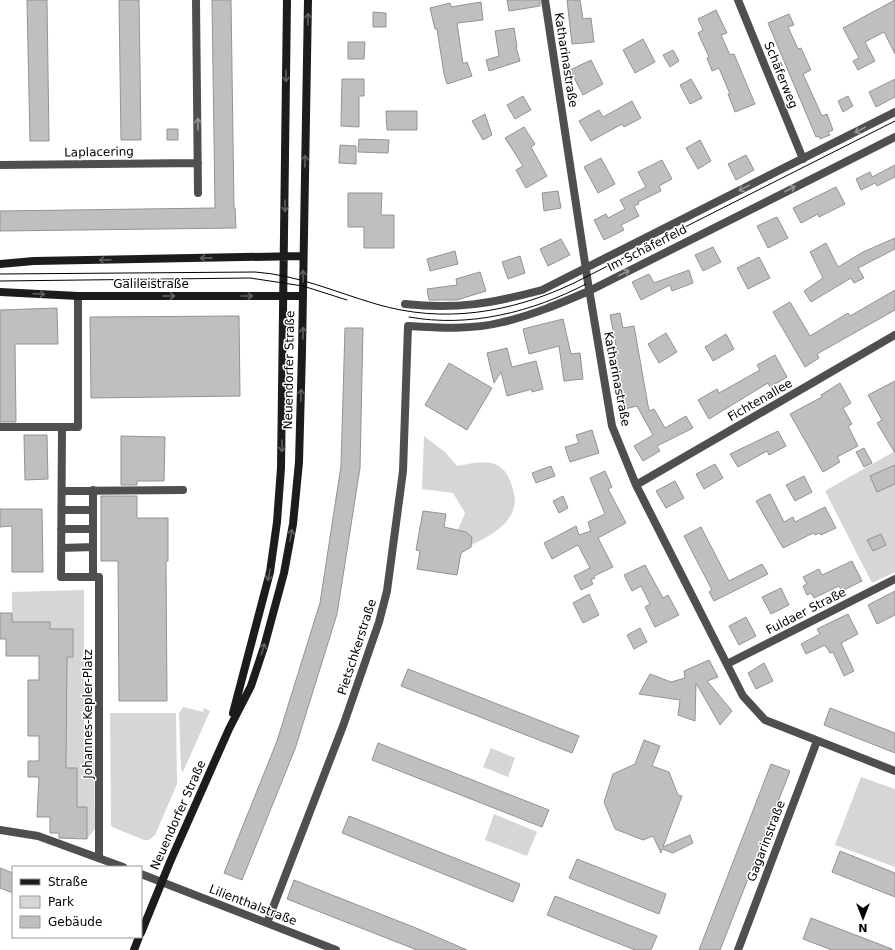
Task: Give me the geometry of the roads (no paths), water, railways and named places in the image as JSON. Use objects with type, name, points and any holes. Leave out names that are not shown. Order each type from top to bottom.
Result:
[{"type":"street","points":[[196,0],[198,192]]},
{"type":"street","name":"Neuendorfer Straße","points":[[229,729],[270,572],[277,522],[282,468],[287,0]]},
{"type":"street","name":"Neuendorfer Straße","points":[[142,930],[161,882],[229,729],[251,686],[264,647],[284,573],[293,524],[299,462],[308,0]]},
{"type":"street","name":"Katharinastraße","points":[[545,0],[589,290],[612,426],[636,486],[743,696],[765,720],[895,771]]},
{"type":"street","name":"Schäferweg","points":[[738,0],[803,159]]},
{"type":"street","name":"Im Schäferfeld","points":[[406,304],[455,307],[499,302],[542,290],[895,112]]},
{"type":"street","name":"Im Schäferfeld","points":[[406,340],[408,326],[450,329],[501,323],[546,309],[589,290],[895,137]]},
{"type":"street","name":"Laplacering","points":[[0,165],[198,163]]},
{"type":"street","name":"Galileistraße","points":[[0,264],[34,261],[303,256]]},
{"type":"street","name":"Galileistraße","points":[[0,292],[78,296],[303,296]]},
{"type":"street","points":[[0,427],[78,427],[78,296]]},
{"type":"street","name":"Fichtenallee","points":[[636,486],[895,335]]},
{"type":"street","name":"Pietschkerstraße","points":[[267,923],[343,726],[379,622],[387,590],[403,471],[406,340]]},
{"type":"street","points":[[62,427],[61,577],[93,577]]},
{"type":"street","points":[[62,490],[183,490]]},
{"type":"street","name":"Johannes-Kepler-Platz","points":[[93,490],[93,577],[100,577],[99,858]]},
{"type":"street","points":[[62,510],[93,510]]},
{"type":"street","points":[[62,529],[93,529]]},
{"type":"street","points":[[61,548],[93,547]]},
{"type":"street","name":"Fuldaer Straße","points":[[727,664],[895,579]]},
{"type":"street","name":"Gagarinstraße","points":[[738,950],[817,740]]},
{"type":"street","points":[[0,830],[38,836],[119,866]]},
{"type":"street","name":"Lilienthalstraße","points":[[142,874],[336,950]]},
{"type":"street","points":[[134,950],[139,938]]},
{"type":"tram line","points":[[0,274],[255,272],[301,280],[376,304],[401,310],[451,314],[501,308],[526,302],[574,283],[895,121]]},
{"type":"tram line","points":[[0,281],[250,278],[303,286],[347,300]]},
{"type":"tram line","points":[[409,317],[432,320],[455,320],[478,319],[500,315],[544,303],[586,284]]}]
